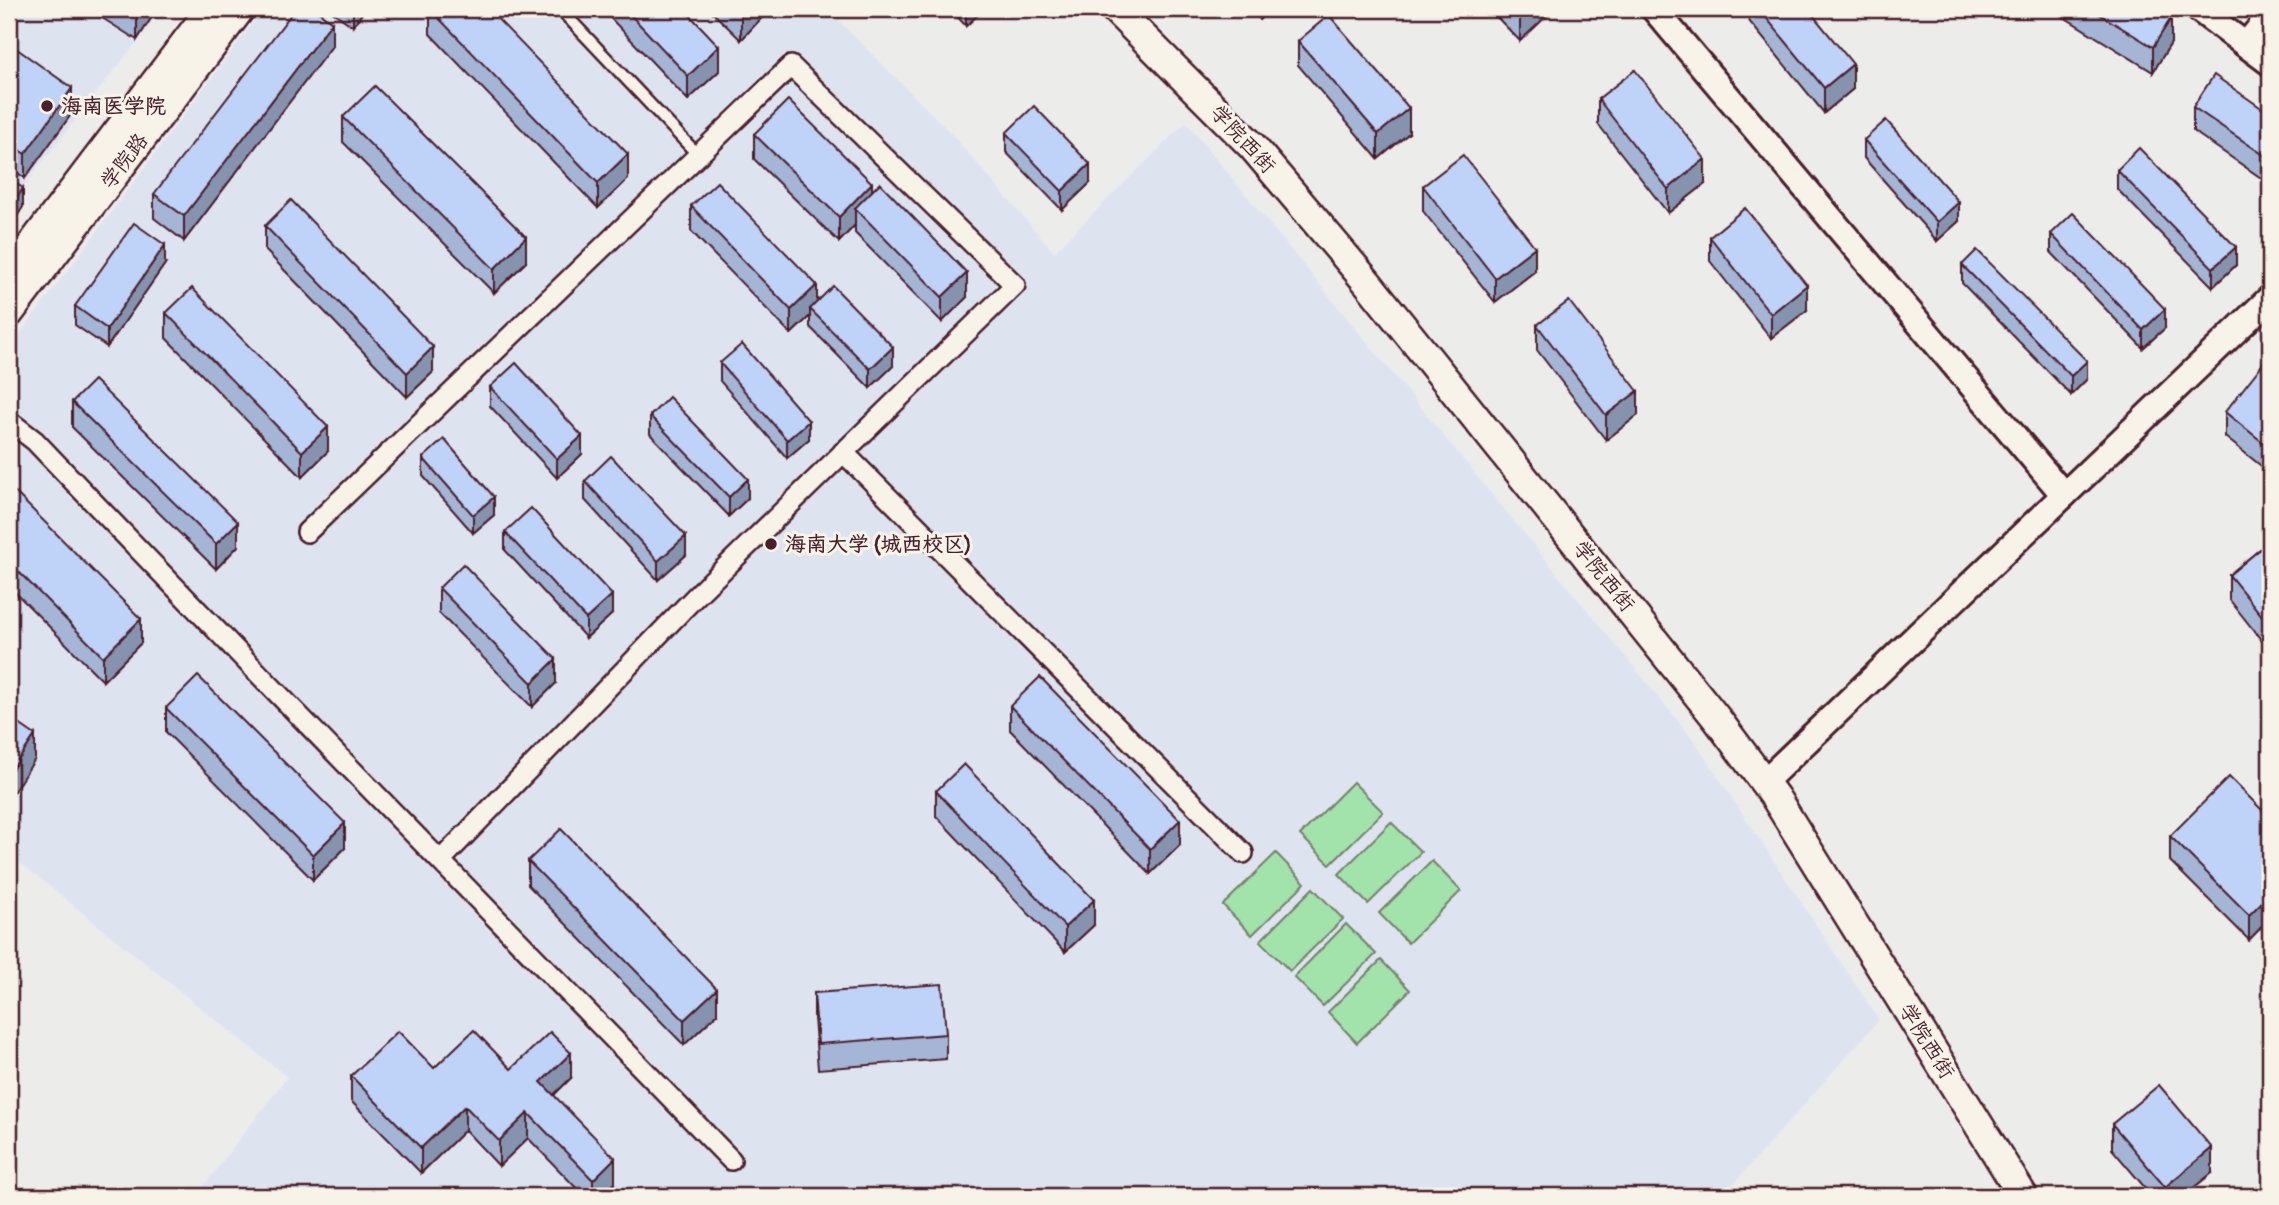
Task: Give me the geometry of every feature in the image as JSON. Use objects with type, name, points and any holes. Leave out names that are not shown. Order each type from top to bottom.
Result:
[{"type":"main road","name":"学院路","points":[[9,313],[15,273],[211,9]]},
{"type":"main road","name":"学院路","points":[[15,273],[240,9]]},
{"type":"main road","name":"学院西街","points":[[1115,9],[1252,146],[1367,282],[1717,719],[1771,775],[1798,798],[2046,1196]]},
{"type":"main road","name":"学院西街","points":[[1142,9],[1266,134],[1382,270],[1724,697],[1771,775],[1783,809],[2023,1196]]},
{"type":"street","points":[[1654,9],[2064,495]]},
{"type":"street","points":[[2198,9],[2270,63]]},
{"type":"street","points":[[2246,45],[2270,15]]},
{"type":"street","points":[[307,532],[792,66],[1015,285],[698,594],[441,860]]},
{"type":"street","points":[[1771,775],[2270,298]]},
{"type":"street","points":[[9,421],[35,441],[216,632],[731,1160]]},
{"type":"street","points":[[844,452],[1243,853]]},
{"type":"lane","points":[[560,9],[698,155]]},
{"type":"shaded area","name":"海南医学院","points":[[9,9],[163,9],[9,204]]},
{"type":"shaded area","name":"海南大学 (城西校区)","points":[[263,9],[827,9],[950,132],[1054,252],[1186,122],[1693,739],[1879,1020],[1723,1196],[196,1196],[287,1077],[9,854],[9,349]]},
{"type":"green space","points":[[1353,782],[1383,812],[1330,864],[1300,835]]},
{"type":"green space","points":[[1391,822],[1421,852],[1368,904],[1339,874]]},
{"type":"green space","points":[[1276,853],[1305,883],[1252,935],[1223,905]]},
{"type":"green space","points":[[1432,861],[1461,891],[1408,943],[1379,913]]},
{"type":"green space","points":[[1313,888],[1343,919],[1290,971],[1260,941]]},
{"type":"green space","points":[[1346,924],[1376,954],[1323,1006],[1294,977]]},
{"type":"green space","points":[[1381,960],[1410,990],[1357,1043],[1328,1012]]},
{"type":"building","points":[[126,9],[141,9],[137,16]]},
{"type":"building","points":[[295,9],[315,9],[332,22],[184,216],[154,194]]},
{"type":"building","points":[[430,9],[488,9],[628,154],[598,183]]},
{"type":"building","points":[[625,9],[684,9],[719,46],[688,76]]},
{"type":"building","points":[[734,9],[747,9],[741,15]]},
{"type":"building","points":[[1513,9],[1528,9],[1520,16]]},
{"type":"building","points":[[1759,9],[1808,9],[1853,64],[1824,88]]},
{"type":"building","points":[[2091,9],[2155,9],[2171,18],[2153,47]]},
{"type":"building","points":[[1329,15],[1409,108],[1378,134],[1298,41]]},
{"type":"building","points":[[10,44],[72,88],[25,154],[9,142]]},
{"type":"building","points":[[1635,70],[1705,159],[1668,189],[1598,99]]},
{"type":"building","points":[[2214,75],[2270,114],[2270,159],[2193,107]]},
{"type":"building","points":[[375,86],[526,237],[494,269],[343,117]]},
{"type":"building","points":[[788,100],[872,183],[839,217],[754,134]]},
{"type":"building","points":[[1034,106],[1090,164],[1062,191],[1006,133]]},
{"type":"building","points":[[1886,120],[1959,202],[1937,222],[1864,140]]},
{"type":"building","points":[[2139,148],[2236,247],[2213,268],[2117,170]]},
{"type":"building","points":[[1463,155],[1535,247],[1495,278],[1423,186]]},
{"type":"building","points":[[9,179],[23,188],[9,210]]},
{"type":"building","points":[[717,182],[817,285],[791,310],[691,206]]},
{"type":"building","points":[[880,183],[967,273],[942,297],[855,208]]},
{"type":"building","points":[[291,200],[433,347],[407,373],[265,226]]},
{"type":"building","points":[[1745,208],[1807,285],[1771,314],[1710,237]]},
{"type":"building","points":[[2073,213],[2165,309],[2143,330],[2051,234]]},
{"type":"building","points":[[134,223],[165,245],[107,329],[75,306]]},
{"type":"building","points":[[1977,250],[2087,361],[2071,376],[1962,265]]},
{"type":"building","points":[[833,286],[893,347],[870,369],[810,309]]},
{"type":"building","points":[[192,288],[328,427],[302,452],[166,313]]},
{"type":"building","points":[[1569,301],[1638,391],[1606,415],[1537,325]]},
{"type":"building","points":[[742,344],[809,421],[787,440],[720,363]]},
{"type":"building","points":[[2270,357],[2270,448],[2225,412]]},
{"type":"building","points":[[516,363],[582,436],[557,459],[490,387]]},
{"type":"building","points":[[94,380],[238,522],[216,544],[72,402]]},
{"type":"building","points":[[669,397],[748,479],[729,497],[650,416]]},
{"type":"building","points":[[444,439],[494,497],[473,515],[423,458]]},
{"type":"building","points":[[611,456],[686,536],[658,561],[585,481]]},
{"type":"building","points":[[9,486],[141,619],[103,657],[9,562]]},
{"type":"building","points":[[531,508],[612,595],[586,619],[505,532]]},
{"type":"building","points":[[2270,541],[2270,626],[2229,575]]},
{"type":"building","points":[[463,564],[556,659],[532,683],[439,588]]},
{"type":"building","points":[[198,676],[345,823],[313,855],[166,708]]},
{"type":"building","points":[[1040,677],[1180,820],[1150,849],[1010,706]]},
{"type":"building","points":[[9,717],[35,735],[9,774]]},
{"type":"building","points":[[964,764],[1094,900],[1065,927],[936,791]]},
{"type":"building","points":[[2229,777],[2270,818],[2270,894],[2249,915],[2170,836]]},
{"type":"building","points":[[561,829],[717,989],[684,1020],[528,861]]},
{"type":"building","points":[[942,984],[946,1034],[818,1044],[814,993]]},
{"type":"building","points":[[474,1030],[511,1069],[550,1032],[571,1053],[541,1082],[615,1158],[593,1180],[528,1113],[499,1141],[465,1106],[421,1148],[351,1076],[398,1031],[434,1068]]},
{"type":"building","points":[[2159,1085],[2212,1148],[2165,1187],[2112,1124]]},
{"type":"place","name":"海南医学院","points":[[47,106]]},
{"type":"place","name":"海南大学 (城西校区)","points":[[771,544]]}]
